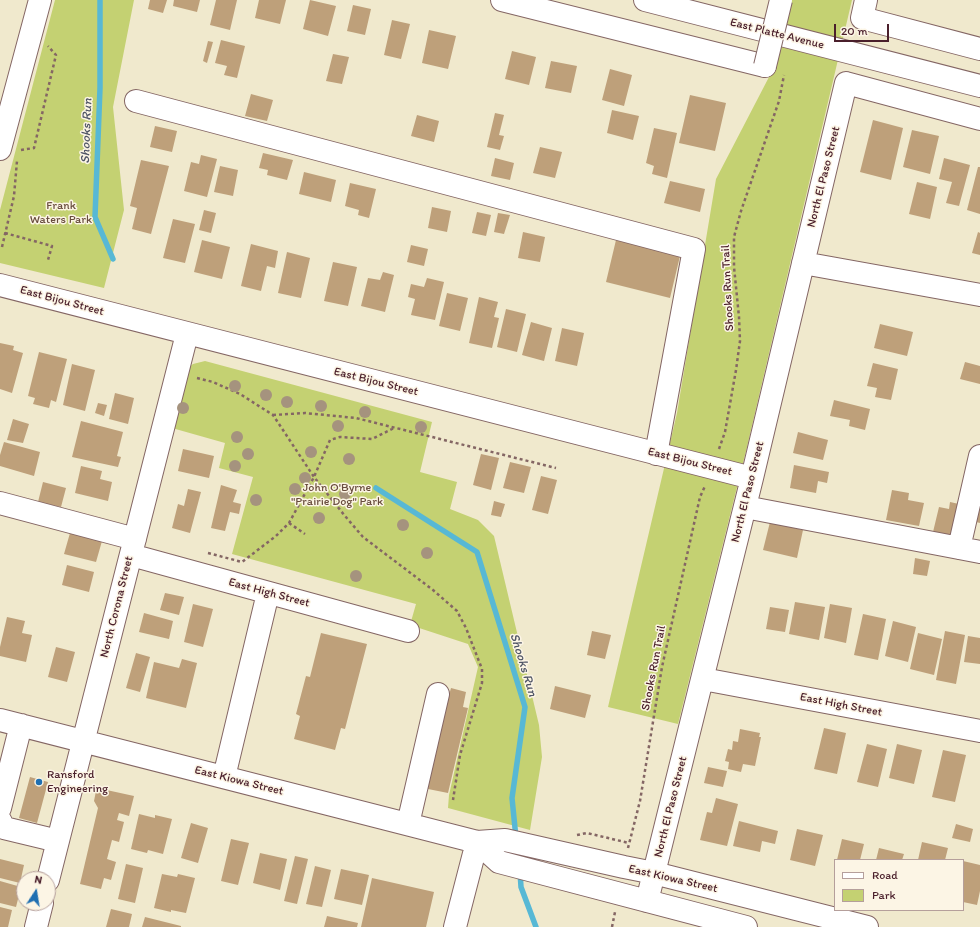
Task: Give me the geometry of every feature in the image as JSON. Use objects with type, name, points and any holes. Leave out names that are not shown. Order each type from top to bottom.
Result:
[{"type":"street","points":[[12,152],[40,0]]},
{"type":"street","points":[[502,0],[775,68],[781,0]]},
{"type":"street","name":"East Platte Avenue","points":[[645,0],[980,86]]},
{"type":"street","points":[[864,9],[980,49]]},
{"type":"street","name":"North El Paso Street","points":[[647,901],[745,507],[846,83],[980,119]]},
{"type":"street","points":[[136,100],[694,249],[656,454]]},
{"type":"street","points":[[803,264],[980,296]]},
{"type":"street","name":"East Bijou Street","points":[[0,285],[752,478]]},
{"type":"street","name":"North Corona Street","points":[[50,871],[187,334]]},
{"type":"street","points":[[959,548],[980,456]]},
{"type":"street","name":"East High Street","points":[[0,503],[268,593],[408,631]]},
{"type":"street","points":[[745,507],[980,552]]},
{"type":"street","points":[[224,778],[268,593]]},
{"type":"street","name":"East High Street","points":[[703,679],[980,731]]},
{"type":"street","points":[[408,824],[438,694]]},
{"type":"street","name":"East Kiowa Street","points":[[0,720],[477,842],[505,840],[654,873],[867,927]]},
{"type":"street","points":[[0,808],[21,725]]},
{"type":"street","points":[[0,820],[4,828],[58,841]]},
{"type":"street","points":[[455,927],[477,842]]},
{"type":"street","name":"East Kiowa Street","points":[[477,842],[499,862],[746,927]]},
{"type":"street","points":[[36,927],[40,911]]},
{"type":"path","points":[[2,247],[14,196],[12,152],[34,148],[56,55],[46,44]]},
{"type":"path","name":"Shooks Run Trail","points":[[723,439],[740,341],[734,267],[734,237],[741,211],[779,101],[775,68]]},
{"type":"path","points":[[5,233],[52,246],[48,260]]},
{"type":"path","points":[[176,375],[186,375],[213,382],[240,394],[273,416],[294,445],[314,477],[363,536],[433,590],[457,611],[466,628],[482,669],[482,683],[460,755],[453,800]]},
{"type":"path","points":[[273,416],[305,413],[356,418],[556,468]]},
{"type":"path","points":[[206,553],[242,562],[276,536],[289,523],[314,477],[330,440],[340,437],[372,439],[394,428]]},
{"type":"path","name":"Shooks Run Trail","points":[[629,843],[640,801],[662,667],[700,497]]},
{"type":"path","points":[[289,523],[305,534]]},
{"type":"path","points":[[612,927],[615,914]]},
{"type":"green space","name":"Frank Waters Park","points":[[55,0],[134,0],[113,107],[124,210],[104,288],[0,263],[0,210]]},
{"type":"green space","points":[[790,0],[852,0],[747,447],[678,724],[608,707],[677,413],[716,179],[769,77]]},
{"type":"green space","name":"John O'Byrne \"Prairie Dog\" Park","points":[[205,361],[432,422],[420,472],[457,482],[450,509],[478,520],[494,536],[539,725],[542,757],[530,830],[448,808],[449,795],[478,667],[468,644],[410,625],[416,604],[232,554],[253,477],[219,468],[225,443],[172,428],[187,369],[193,364]]},
{"type":"building","points":[[150,0],[167,0],[163,13],[148,9]]},
{"type":"building","points":[[174,0],[200,0],[197,12],[173,6]]},
{"type":"building","points":[[216,0],[237,0],[230,30],[210,25]]},
{"type":"building","points":[[259,0],[286,0],[280,24],[255,18]]},
{"type":"building","points":[[310,0],[336,6],[328,36],[303,29]]},
{"type":"building","points":[[353,5],[371,9],[365,35],[347,31]]},
{"type":"building","points":[[392,20],[410,24],[401,59],[384,55]]},
{"type":"building","points":[[429,30],[456,36],[448,69],[422,63]]},
{"type":"building","points":[[221,40],[245,46],[237,78],[224,75],[227,66],[215,63]]},
{"type":"building","points":[[208,41],[213,42],[207,63],[203,61]]},
{"type":"building","points":[[512,51],[536,57],[529,85],[505,79]]},
{"type":"building","points":[[333,54],[349,57],[342,84],[326,81]]},
{"type":"building","points":[[551,61],[577,66],[571,93],[545,88]]},
{"type":"building","points":[[610,69],[632,75],[624,106],[602,100]]},
{"type":"building","points":[[251,94],[273,100],[267,121],[245,116]]},
{"type":"building","points":[[690,95],[726,103],[715,151],[679,143]]},
{"type":"building","points":[[612,110],[639,116],[633,140],[607,133]]},
{"type":"building","points":[[495,113],[504,115],[499,135],[504,136],[500,150],[487,147]]},
{"type":"building","points":[[417,115],[439,121],[434,142],[411,136]]},
{"type":"building","points":[[873,120],[903,128],[891,180],[860,172]]},
{"type":"building","points":[[155,126],[177,131],[172,152],[150,147]]},
{"type":"building","points":[[654,128],[677,133],[667,178],[652,174],[654,166],[646,163]]},
{"type":"building","points":[[912,130],[939,136],[930,174],[903,167]]},
{"type":"building","points":[[540,147],[562,152],[555,178],[533,173]]},
{"type":"building","points":[[263,153],[293,160],[287,180],[267,175],[268,170],[259,168]]},
{"type":"building","points":[[201,155],[217,159],[207,197],[184,191],[191,162],[199,164]]},
{"type":"building","points":[[495,158],[514,163],[510,180],[491,176]]},
{"type":"building","points":[[944,158],[970,165],[959,206],[946,203],[952,182],[939,179]]},
{"type":"building","points":[[141,160],[169,166],[151,234],[132,229],[137,208],[130,206]]},
{"type":"building","points":[[220,166],[238,170],[233,196],[214,192]]},
{"type":"building","points":[[978,167],[980,167],[980,214],[967,210]]},
{"type":"building","points":[[304,172],[336,180],[331,202],[299,194]]},
{"type":"building","points":[[670,181],[705,189],[700,212],[664,203]]},
{"type":"building","points":[[917,182],[937,187],[930,219],[909,214]]},
{"type":"building","points":[[350,183],[376,189],[369,218],[358,215],[359,210],[345,206]]},
{"type":"building","points":[[432,207],[451,211],[447,232],[428,228]]},
{"type":"building","points":[[204,210],[216,213],[211,233],[199,230]]},
{"type":"building","points":[[477,212],[491,215],[486,236],[472,233]]},
{"type":"building","points":[[498,213],[510,215],[504,234],[494,232]]},
{"type":"building","points":[[173,219],[195,224],[185,263],[163,258]]},
{"type":"building","points":[[523,232],[545,237],[540,262],[518,258]]},
{"type":"building","points":[[978,232],[980,233],[980,255],[972,253]]},
{"type":"building","points":[[202,240],[230,247],[222,279],[194,272]]},
{"type":"building","points":[[616,240],[680,256],[670,298],[606,282]]},
{"type":"building","points":[[251,244],[278,251],[275,268],[267,266],[261,291],[241,286]]},
{"type":"building","points":[[411,245],[428,249],[424,266],[407,262]]},
{"type":"building","points":[[287,252],[310,258],[301,298],[278,293]]},
{"type":"building","points":[[333,262],[357,267],[348,306],[324,301]]},
{"type":"building","points":[[383,272],[394,275],[385,312],[361,306],[368,278],[380,280]]},
{"type":"building","points":[[427,278],[444,282],[435,320],[411,315],[415,299],[408,297],[411,284],[424,287]]},
{"type":"building","points":[[447,293],[468,298],[460,331],[439,326]]},
{"type":"building","points":[[479,297],[498,302],[494,317],[499,318],[492,348],[469,343]]},
{"type":"building","points":[[506,309],[526,314],[517,352],[497,347]]},
{"type":"building","points":[[531,322],[552,328],[544,361],[522,355]]},
{"type":"building","points":[[880,324],[913,332],[907,356],[874,348]]},
{"type":"building","points":[[562,328],[584,333],[577,366],[555,361]]},
{"type":"building","points":[[0,343],[14,346],[13,350],[23,353],[12,393],[0,389]]},
{"type":"building","points":[[39,352],[67,359],[56,402],[51,400],[49,408],[33,404],[35,398],[28,396]]},
{"type":"building","points":[[965,362],[980,366],[980,384],[960,379]]},
{"type":"building","points":[[873,363],[898,369],[891,400],[875,397],[877,388],[867,386]]},
{"type":"building","points":[[72,364],[95,370],[85,411],[63,405]]},
{"type":"building","points":[[115,393],[134,398],[128,424],[109,419]]},
{"type":"building","points":[[834,400],[870,409],[865,430],[849,426],[850,420],[830,416]]},
{"type":"building","points":[[98,403],[107,405],[104,416],[95,413]]},
{"type":"building","points":[[13,419],[29,424],[23,443],[7,440]]},
{"type":"building","points":[[81,421],[123,432],[117,456],[121,457],[118,467],[72,457]]},
{"type":"building","points":[[798,432],[828,440],[823,460],[793,453]]},
{"type":"building","points":[[4,442],[40,452],[34,476],[0,466],[0,455]]},
{"type":"building","points":[[183,449],[214,456],[209,478],[178,471]]},
{"type":"building","points":[[481,454],[499,458],[491,490],[473,485]]},
{"type":"building","points":[[510,462],[531,467],[524,493],[503,488]]},
{"type":"building","points":[[794,465],[829,472],[827,483],[818,481],[816,493],[790,488]]},
{"type":"building","points":[[81,466],[102,471],[100,479],[112,482],[108,501],[75,493]]},
{"type":"building","points":[[541,476],[557,480],[548,514],[532,510]]},
{"type":"building","points":[[43,482],[66,488],[61,507],[38,502]]},
{"type":"building","points":[[221,485],[237,490],[233,502],[241,504],[239,514],[230,512],[225,531],[211,528]]},
{"type":"building","points":[[188,489],[201,492],[190,533],[172,528],[178,504],[184,506]]},
{"type":"building","points":[[892,490],[909,493],[908,500],[924,503],[919,526],[886,520]]},
{"type":"building","points":[[494,501],[505,504],[501,517],[491,515]]},
{"type":"building","points":[[950,502],[959,504],[952,536],[933,532],[939,507],[949,509]]},
{"type":"building","points":[[980,506],[980,523],[976,522]]},
{"type":"building","points":[[770,522],[803,530],[797,558],[763,550]]},
{"type":"building","points":[[70,533],[102,541],[96,562],[64,554]]},
{"type":"building","points":[[915,558],[930,561],[927,576],[913,574]]},
{"type":"building","points":[[67,565],[94,572],[89,592],[62,585]]},
{"type":"building","points":[[165,593],[184,597],[179,615],[160,610]]},
{"type":"building","points":[[795,602],[825,607],[819,640],[789,634]]},
{"type":"building","points":[[193,604],[213,609],[203,647],[184,642]]},
{"type":"building","points":[[830,604],[852,608],[846,643],[824,638]]},
{"type":"building","points":[[770,607],[789,610],[785,632],[766,629]]},
{"type":"building","points":[[144,613],[173,621],[169,639],[139,632]]},
{"type":"building","points":[[863,614],[886,619],[878,660],[854,655]]},
{"type":"building","points":[[7,617],[25,621],[22,633],[32,635],[26,662],[0,656],[0,647]]},
{"type":"building","points":[[893,621],[916,627],[908,662],[885,656]]},
{"type":"building","points":[[592,631],[611,635],[605,659],[587,655]]},
{"type":"building","points":[[945,631],[965,635],[956,684],[936,680]]},
{"type":"building","points":[[321,633],[367,644],[345,729],[341,728],[335,750],[294,739],[300,716],[296,714],[306,676],[310,677]]},
{"type":"building","points":[[918,633],[942,639],[934,675],[910,669]]},
{"type":"building","points":[[968,636],[980,638],[980,664],[964,662]]},
{"type":"building","points":[[56,647],[75,652],[67,682],[48,677]]},
{"type":"building","points":[[136,653],[150,657],[140,692],[126,688]]},
{"type":"building","points":[[182,659],[197,663],[186,708],[146,698],[154,662],[179,668]]},
{"type":"building","points":[[555,686],[591,695],[585,718],[550,709]]},
{"type":"building","points":[[451,688],[466,692],[463,707],[468,708],[448,793],[423,788]]},
{"type":"building","points":[[824,728],[846,733],[837,774],[814,769]]},
{"type":"building","points":[[740,729],[760,733],[759,737],[761,737],[755,766],[743,764],[741,772],[728,769],[729,762],[725,761],[728,749],[732,750],[733,741],[738,742]]},
{"type":"building","points":[[867,744],[887,749],[878,787],[857,782]]},
{"type":"building","points":[[897,744],[922,750],[914,784],[889,778]]},
{"type":"building","points":[[943,750],[966,755],[955,802],[932,797]]},
{"type":"building","points":[[708,767],[727,771],[723,787],[704,783]]},
{"type":"building","points":[[30,777],[48,782],[37,823],[19,818]]},
{"type":"building","points":[[102,789],[134,796],[129,816],[119,813],[117,820],[124,822],[119,842],[112,840],[107,859],[116,862],[111,880],[104,878],[101,889],[80,884],[98,808],[94,801],[96,791]]},
{"type":"building","points":[[716,798],[738,804],[727,846],[700,840],[707,812],[712,813]]},
{"type":"building","points":[[139,814],[155,818],[155,815],[172,819],[163,854],[148,850],[147,853],[131,849]]},
{"type":"building","points":[[739,821],[778,831],[775,844],[762,841],[760,852],[733,846]]},
{"type":"building","points":[[191,823],[208,828],[198,863],[181,858]]},
{"type":"building","points":[[956,824],[973,829],[970,842],[952,838]]},
{"type":"building","points":[[797,829],[823,835],[815,866],[790,860]]},
{"type":"building","points":[[231,839],[249,843],[238,885],[221,881]]},
{"type":"building","points":[[842,839],[864,844],[860,859],[837,859]]},
{"type":"building","points":[[922,842],[948,848],[945,859],[918,859]]},
{"type":"building","points":[[879,848],[904,854],[902,859],[876,859]]},
{"type":"building","points":[[260,853],[287,859],[280,890],[253,883]]},
{"type":"building","points":[[295,856],[308,859],[297,904],[284,901]]},
{"type":"building","points":[[0,859],[24,865],[23,871],[16,871],[16,882],[0,878]]},
{"type":"building","points":[[964,861],[980,865],[980,891],[977,905],[964,902]]},
{"type":"building","points":[[126,864],[143,868],[135,903],[118,899]]},
{"type":"building","points":[[315,866],[331,870],[322,907],[306,904]]},
{"type":"building","points":[[341,869],[369,875],[362,905],[334,899]]},
{"type":"building","points":[[162,874],[177,877],[178,874],[195,878],[186,913],[171,910],[171,912],[154,908]]},
{"type":"building","points":[[372,878],[434,892],[426,927],[361,927]]},
{"type":"building","points":[[0,881],[16,886],[16,907],[0,903]]},
{"type":"building","points":[[0,907],[12,910],[8,927],[0,927]]},
{"type":"building","points":[[111,909],[132,914],[129,927],[106,927]]},
{"type":"building","points":[[327,916],[358,923],[357,927],[324,927]]},
{"type":"building","points":[[145,917],[181,926],[181,927],[142,927]]},
{"type":"waterway","name":"Shooks Run","points":[[100,0],[100,88],[95,217],[113,259]]},
{"type":"waterway","name":"Shooks Run","points":[[376,488],[477,552],[525,707],[512,798],[516,838]]},
{"type":"waterway","name":"Shooks Run","points":[[520,872],[521,887],[536,927]]},
{"type":"place","name":"Ransford Engineering","points":[[39,782]]}]
